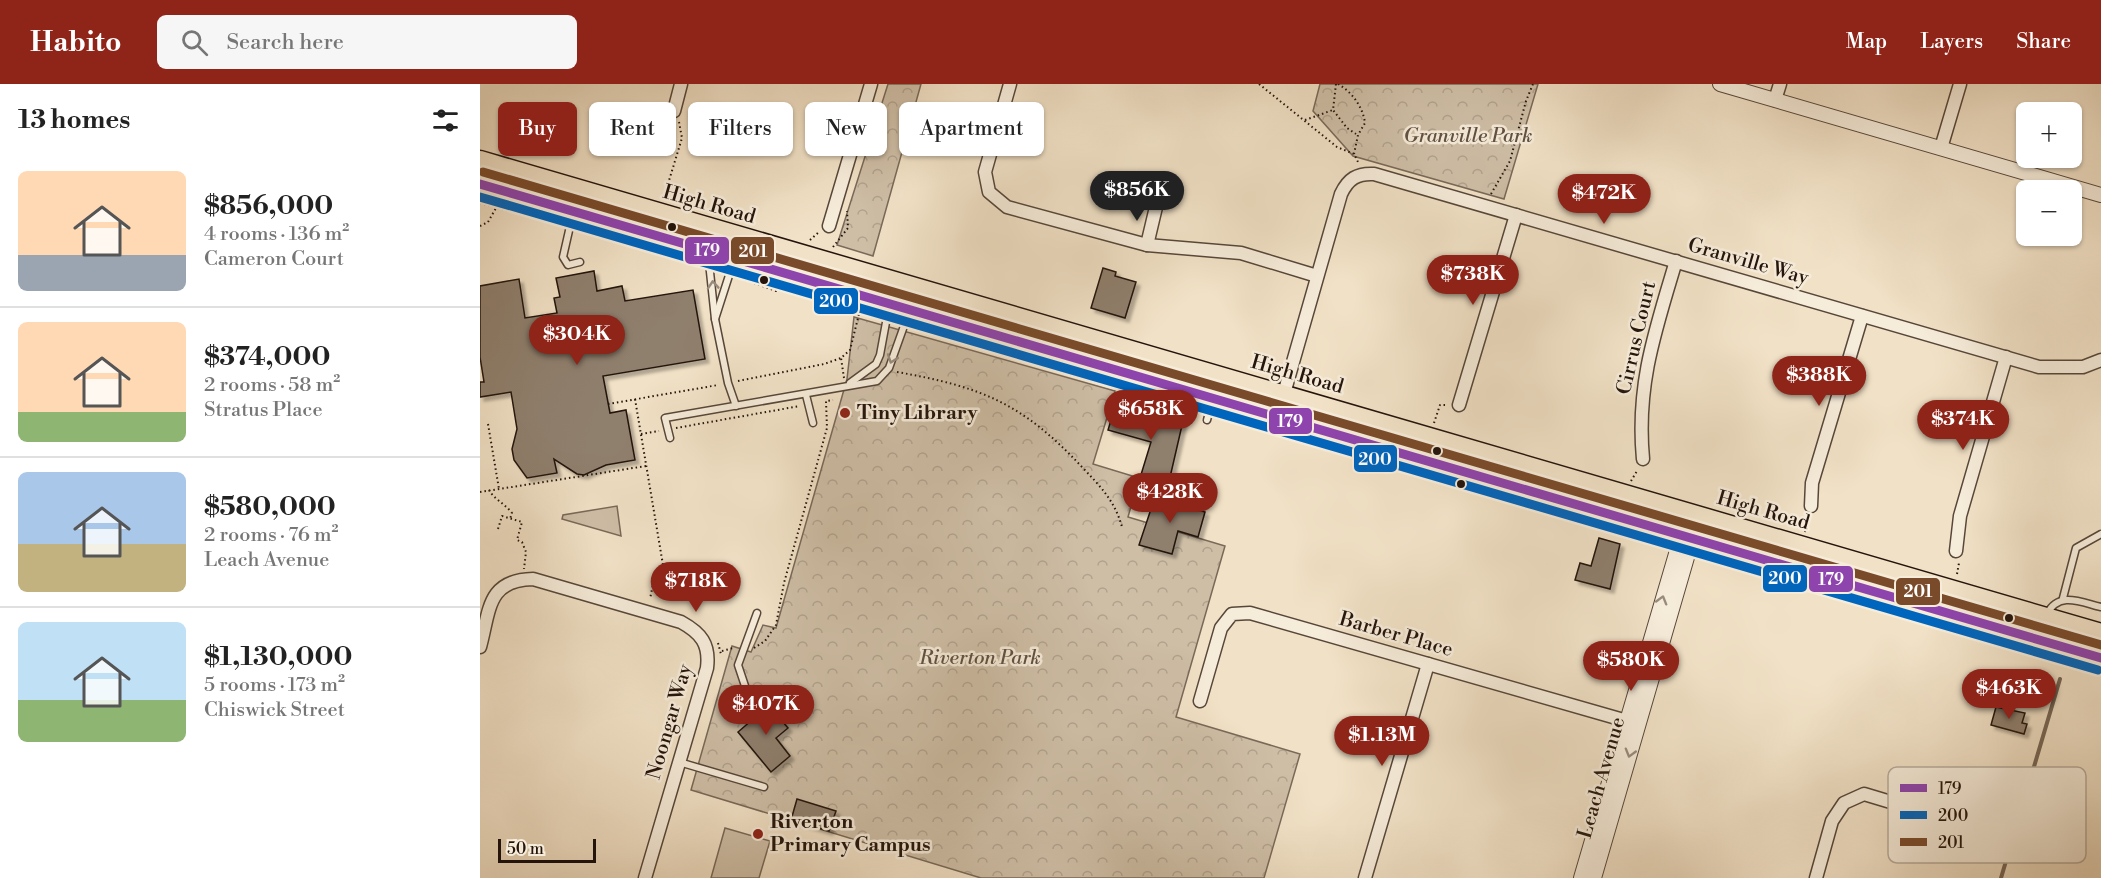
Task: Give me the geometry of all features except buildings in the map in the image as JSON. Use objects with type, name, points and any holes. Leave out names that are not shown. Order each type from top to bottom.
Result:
[{"type":"main road","name":"High Road","points":[[480,160],[2101,633]]},
{"type":"main road","points":[[480,184],[572,221],[731,268],[889,305],[2101,658]]},
{"type":"street","points":[[676,103],[681,84]]},
{"type":"street","points":[[829,226],[871,84]]},
{"type":"street","points":[[1010,84],[985,172],[989,192],[1007,207],[1147,245],[1241,253],[1317,276]]},
{"type":"street","points":[[1720,84],[2101,195]]},
{"type":"street","points":[[1775,100],[1780,84]]},
{"type":"street","points":[[1941,148],[1960,84]]},
{"type":"street","name":"Granville Way","points":[[1356,176],[1374,174],[2039,367],[2083,367],[2101,360]]},
{"type":"street","points":[[1277,418],[1341,194],[1346,184],[1356,176]]},
{"type":"street","points":[[1147,245],[1156,207]]},
{"type":"street","points":[[1459,405],[1516,215]]},
{"type":"street","name":"Cirrus Court","points":[[1643,459],[1640,422],[1644,378],[1676,261]]},
{"type":"street","points":[[1811,506],[1812,483],[1862,316]]},
{"type":"street","points":[[1956,551],[1960,516],[2006,357]]},
{"type":"street","name":"Leach Avenue","points":[[1581,878],[1632,722],[1694,514]]},
{"type":"street","name":"Noongar Way","points":[[480,647],[496,593],[500,587],[518,579],[533,579],[681,622],[701,635],[709,654],[645,878]]},
{"type":"street","name":"Barber Place","points":[[1200,701],[1221,628],[1232,615],[1250,613],[1632,722]]},
{"type":"street","points":[[1365,878],[1428,664]]},
{"type":"street","name":"Leach Avenue","points":[[1594,878],[1632,722]]},
{"type":"street","points":[[1815,878],[1832,820],[1844,802],[1864,794],[1888,801]]},
{"type":"lane","points":[[628,204],[732,253],[731,268],[715,319]]},
{"type":"lane","points":[[572,221],[563,257],[568,265],[580,262]]},
{"type":"lane","points":[[710,261],[715,319],[728,383],[736,406]]},
{"type":"lane","points":[[848,384],[876,364],[880,355],[889,305],[927,292]]},
{"type":"lane","points":[[670,438],[665,418],[806,395],[848,384],[867,384],[877,381],[889,368],[904,326],[920,314]]},
{"type":"lane","points":[[1207,420],[1219,376]]},
{"type":"lane","points":[[806,395],[813,423]]},
{"type":"lane","points":[[2063,598],[2076,548],[2101,534]]},
{"type":"lane","points":[[2046,617],[2053,603],[2063,598],[2101,607]]},
{"type":"lane","points":[[747,692],[738,665],[757,613]]},
{"type":"lane","points":[[679,762],[764,787]]},
{"type":"path","points":[[1259,84],[1337,147],[1354,154]]},
{"type":"path","points":[[1356,176],[1359,165],[1354,154],[1358,135],[1365,123],[1363,112],[1350,94],[1337,84],[1333,110],[1347,128],[1358,135]]},
{"type":"path","points":[[1489,196],[1510,161],[1526,100],[1533,84]]},
{"type":"path","points":[[1304,120],[1333,110]]},
{"type":"path","points":[[663,199],[682,138],[681,126],[676,115]]},
{"type":"path","points":[[480,203],[496,208],[572,221],[710,261]]},
{"type":"path","points":[[480,226],[488,222],[496,208]]},
{"type":"path","points":[[731,268],[776,291],[796,294]]},
{"type":"path","points":[[641,434],[846,396],[848,384],[841,358],[850,350],[859,313]]},
{"type":"path","points":[[889,368],[974,388],[1031,419],[1065,449],[1111,498],[1122,527]]},
{"type":"path","points":[[635,399],[663,565],[659,581],[653,584],[650,604]]},
{"type":"path","points":[[717,639],[722,651],[751,649],[765,641],[776,625],[784,583],[827,428],[826,401]]},
{"type":"path","points":[[1434,423],[1440,405],[1459,405]]},
{"type":"path","points":[[488,424],[499,489]]},
{"type":"path","points":[[480,492],[646,466]]},
{"type":"path","points":[[489,490],[507,506],[512,513],[510,519]]},
{"type":"path","points":[[498,529],[502,516],[522,522],[517,540],[522,543],[526,552],[524,568],[531,570]]},
{"type":"green space","points":[[888,84],[921,84],[916,102],[899,102],[899,156],[901,156],[873,256],[837,245],[865,156],[887,156],[887,102],[882,102]]},
{"type":"green space","name":"Granville Park","points":[[1320,84],[1538,84],[1504,199],[1353,156],[1313,111]]},
{"type":"green space","name":"Riverton Park","points":[[854,317],[1115,391],[1093,464],[1139,478],[1128,517],[1225,546],[1176,717],[1300,754],[1264,878],[981,878],[691,790],[732,646],[751,652],[763,625],[776,628],[847,379]]},
{"type":"green space","points":[[617,506],[621,536],[562,519],[563,515]]},
{"type":"green space","points":[[725,828],[770,841],[759,878],[711,878]]},
{"type":"waterway","points":[[2034,767],[2060,679]]},
{"type":"waterway","points":[[2001,878],[2005,863]]},
{"type":"transit line","name":"201","points":[[483,172],[2101,645]]},
{"type":"transit line","name":"179","points":[[480,184],[2101,658]]},
{"type":"transit line","name":"200","points":[[480,197],[2098,670]]},
{"type":"place","name":"Tiny Library","points":[[845,413]]},
{"type":"place","name":"Riverton Primary Campus","points":[[758,834]]}]
